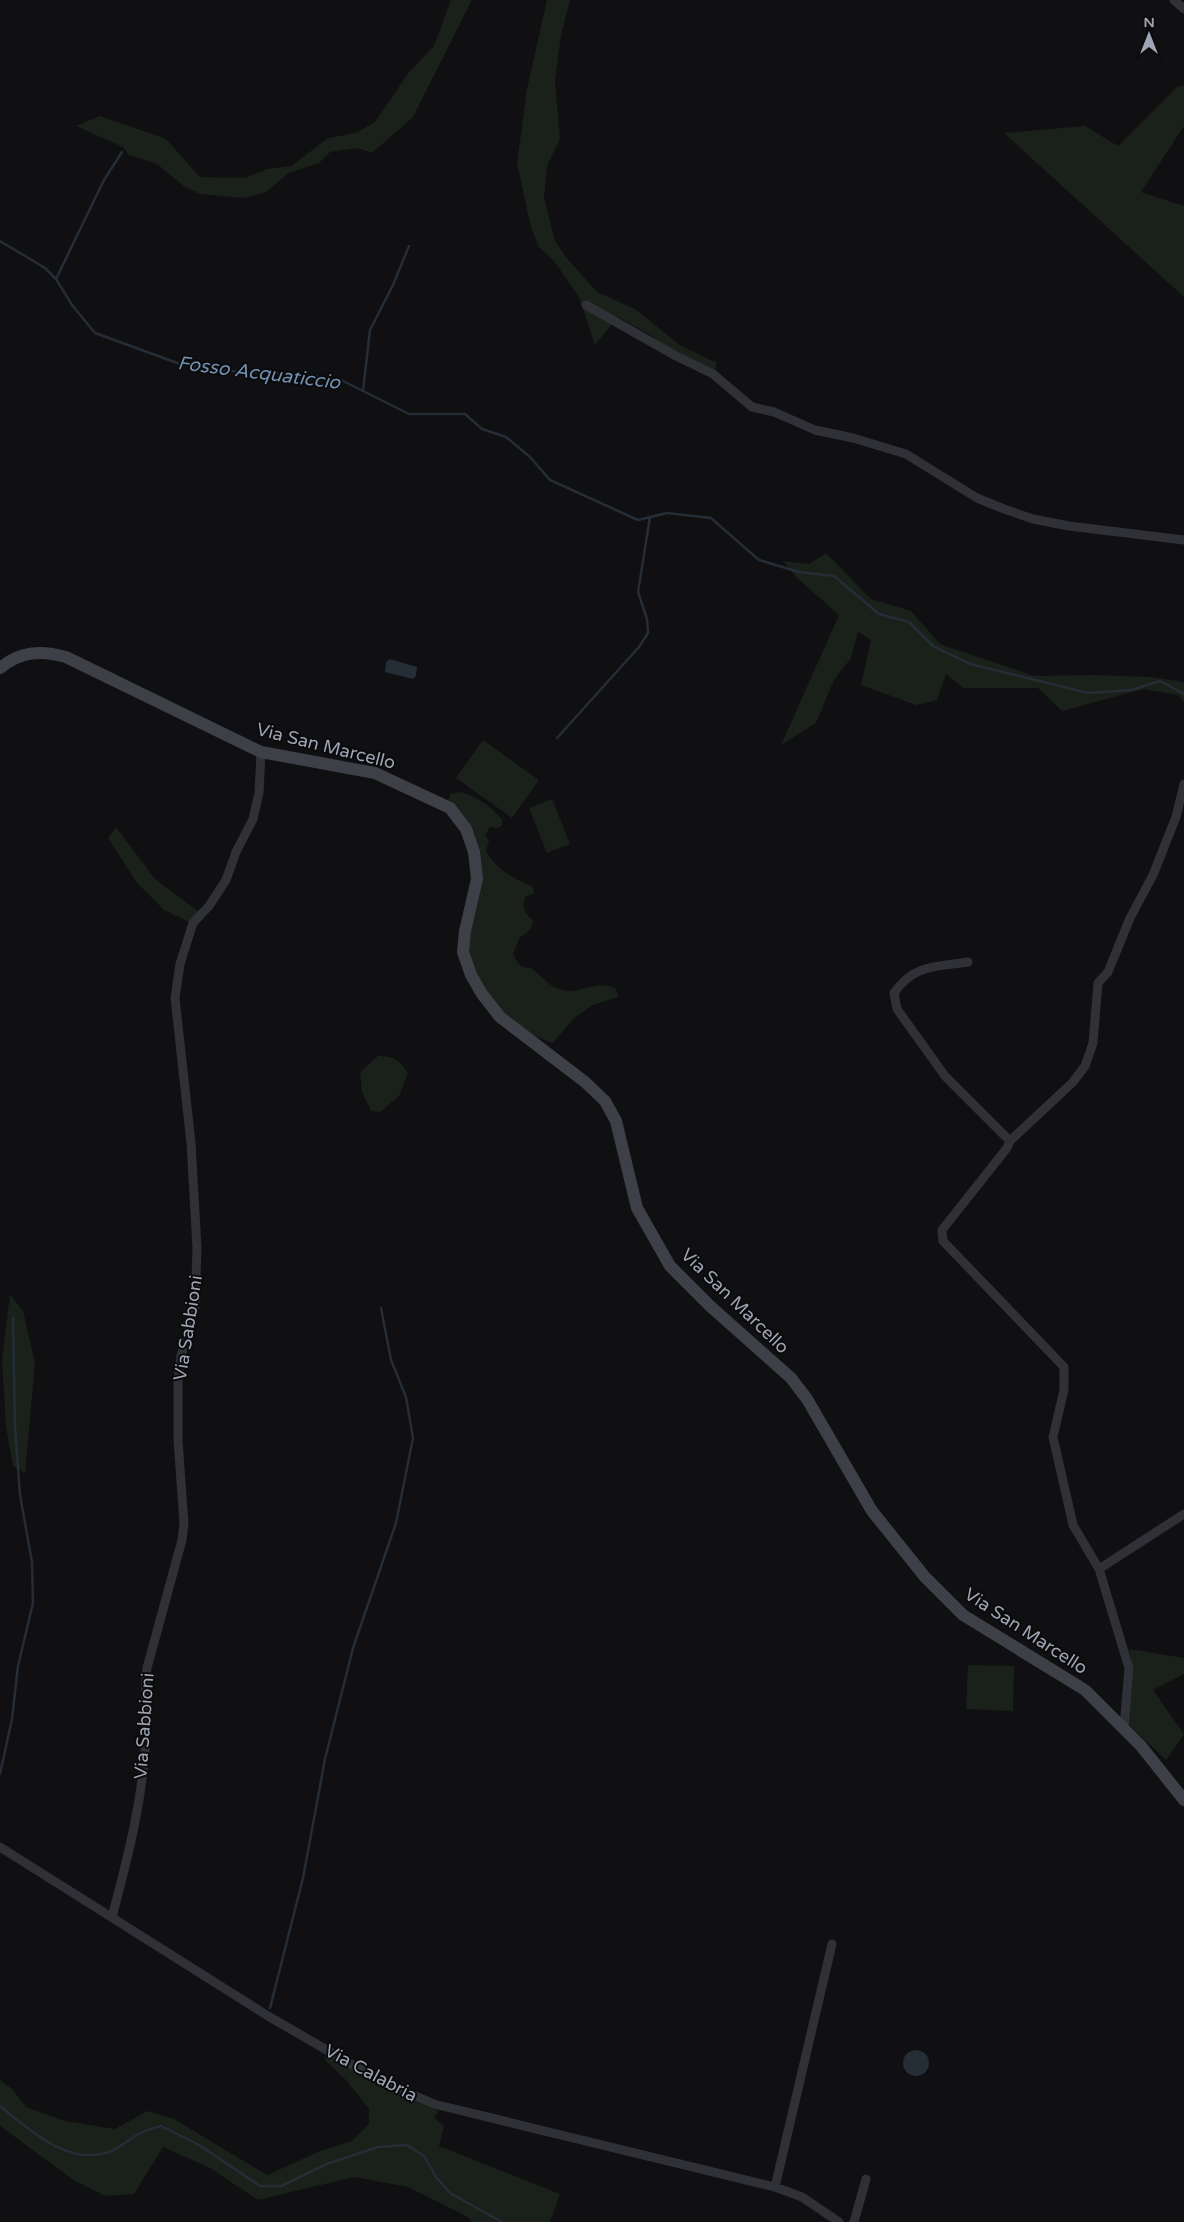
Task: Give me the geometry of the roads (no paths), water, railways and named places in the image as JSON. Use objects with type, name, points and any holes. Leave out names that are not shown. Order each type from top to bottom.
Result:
[{"type":"main road","name":"Via San Marcello","points":[[0,668],[10,660],[28,653],[46,652],[66,657],[260,752],[375,773],[450,808],[466,829],[474,852],[477,879],[464,932],[463,952],[471,975],[482,994],[500,1017],[586,1082],[605,1101],[616,1121],[636,1208],[670,1266],[710,1306],[791,1378],[811,1406],[872,1511],[925,1578],[963,1615],[1085,1690],[1124,1727],[1184,1800]]},
{"type":"street","points":[[1174,0],[1184,10]]},
{"type":"street","points":[[586,305],[660,348],[713,374],[752,408],[774,412],[815,430],[853,438],[906,454],[978,498],[1004,509],[1033,519],[1069,526],[1184,540]]},
{"type":"street","name":"Via Sabbioni","points":[[112,1917],[133,1830],[143,1766],[146,1732],[144,1687],[147,1668],[182,1540],[184,1524],[178,1440],[178,1382],[181,1356],[195,1308],[198,1248],[191,1143],[175,998],[180,964],[193,923],[208,906],[226,880],[236,852],[253,819],[260,793],[260,752]]},
{"type":"street","points":[[1124,1727],[1128,1668],[1099,1570],[1073,1525],[1053,1437],[1064,1390],[1064,1367],[943,1241],[942,1230],[1007,1148],[1010,1140],[1073,1082],[1085,1066],[1093,1043],[1094,1009],[1098,983],[1108,972],[1130,918],[1153,875],[1176,817],[1184,784]]},
{"type":"street","points":[[968,962],[924,968],[904,978],[894,993],[897,1009],[945,1076],[1010,1140]]},
{"type":"street","points":[[1099,1570],[1184,1514]]},
{"type":"street","name":"Via Calabria","points":[[0,1847],[268,2016],[377,2079],[419,2099],[775,2187],[802,2197],[839,2222]]},
{"type":"street","points":[[775,2187],[832,1944]]},
{"type":"street","points":[[854,2222],[866,2179]]},
{"type":"waterway","points":[[56,279],[104,180],[122,152]]},
{"type":"waterway","name":"Fosso Acquaticcio","points":[[0,241],[45,268],[56,279],[72,305],[95,333],[180,364],[228,371],[305,375],[341,380],[409,414],[465,414],[482,429],[506,437],[530,457],[550,480],[638,520],[667,513],[711,518],[759,560],[799,572],[834,576],[879,614],[909,622],[933,646],[970,664],[1088,693],[1131,690],[1160,681],[1184,694]]},
{"type":"waterway","points":[[363,391],[370,330],[393,285],[409,246]]},
{"type":"waterway","points":[[557,738],[639,647],[648,633],[647,619],[638,592],[650,517]]},
{"type":"waterway","points":[[270,2008],[303,1878],[325,1759],[353,1648],[396,1523],[413,1438],[406,1397],[391,1360],[381,1308]]},
{"type":"waterway","points":[[0,1774],[12,1719],[18,1666],[33,1603],[32,1562],[20,1495],[15,1428],[13,1318]]},
{"type":"waterway","points":[[0,2106],[37,2135],[64,2150],[78,2154],[93,2155],[109,2152],[135,2136],[161,2126],[199,2145],[260,2186],[281,2186],[327,2164],[378,2147],[407,2145],[424,2156],[436,2177],[450,2193],[502,2222]]}]
